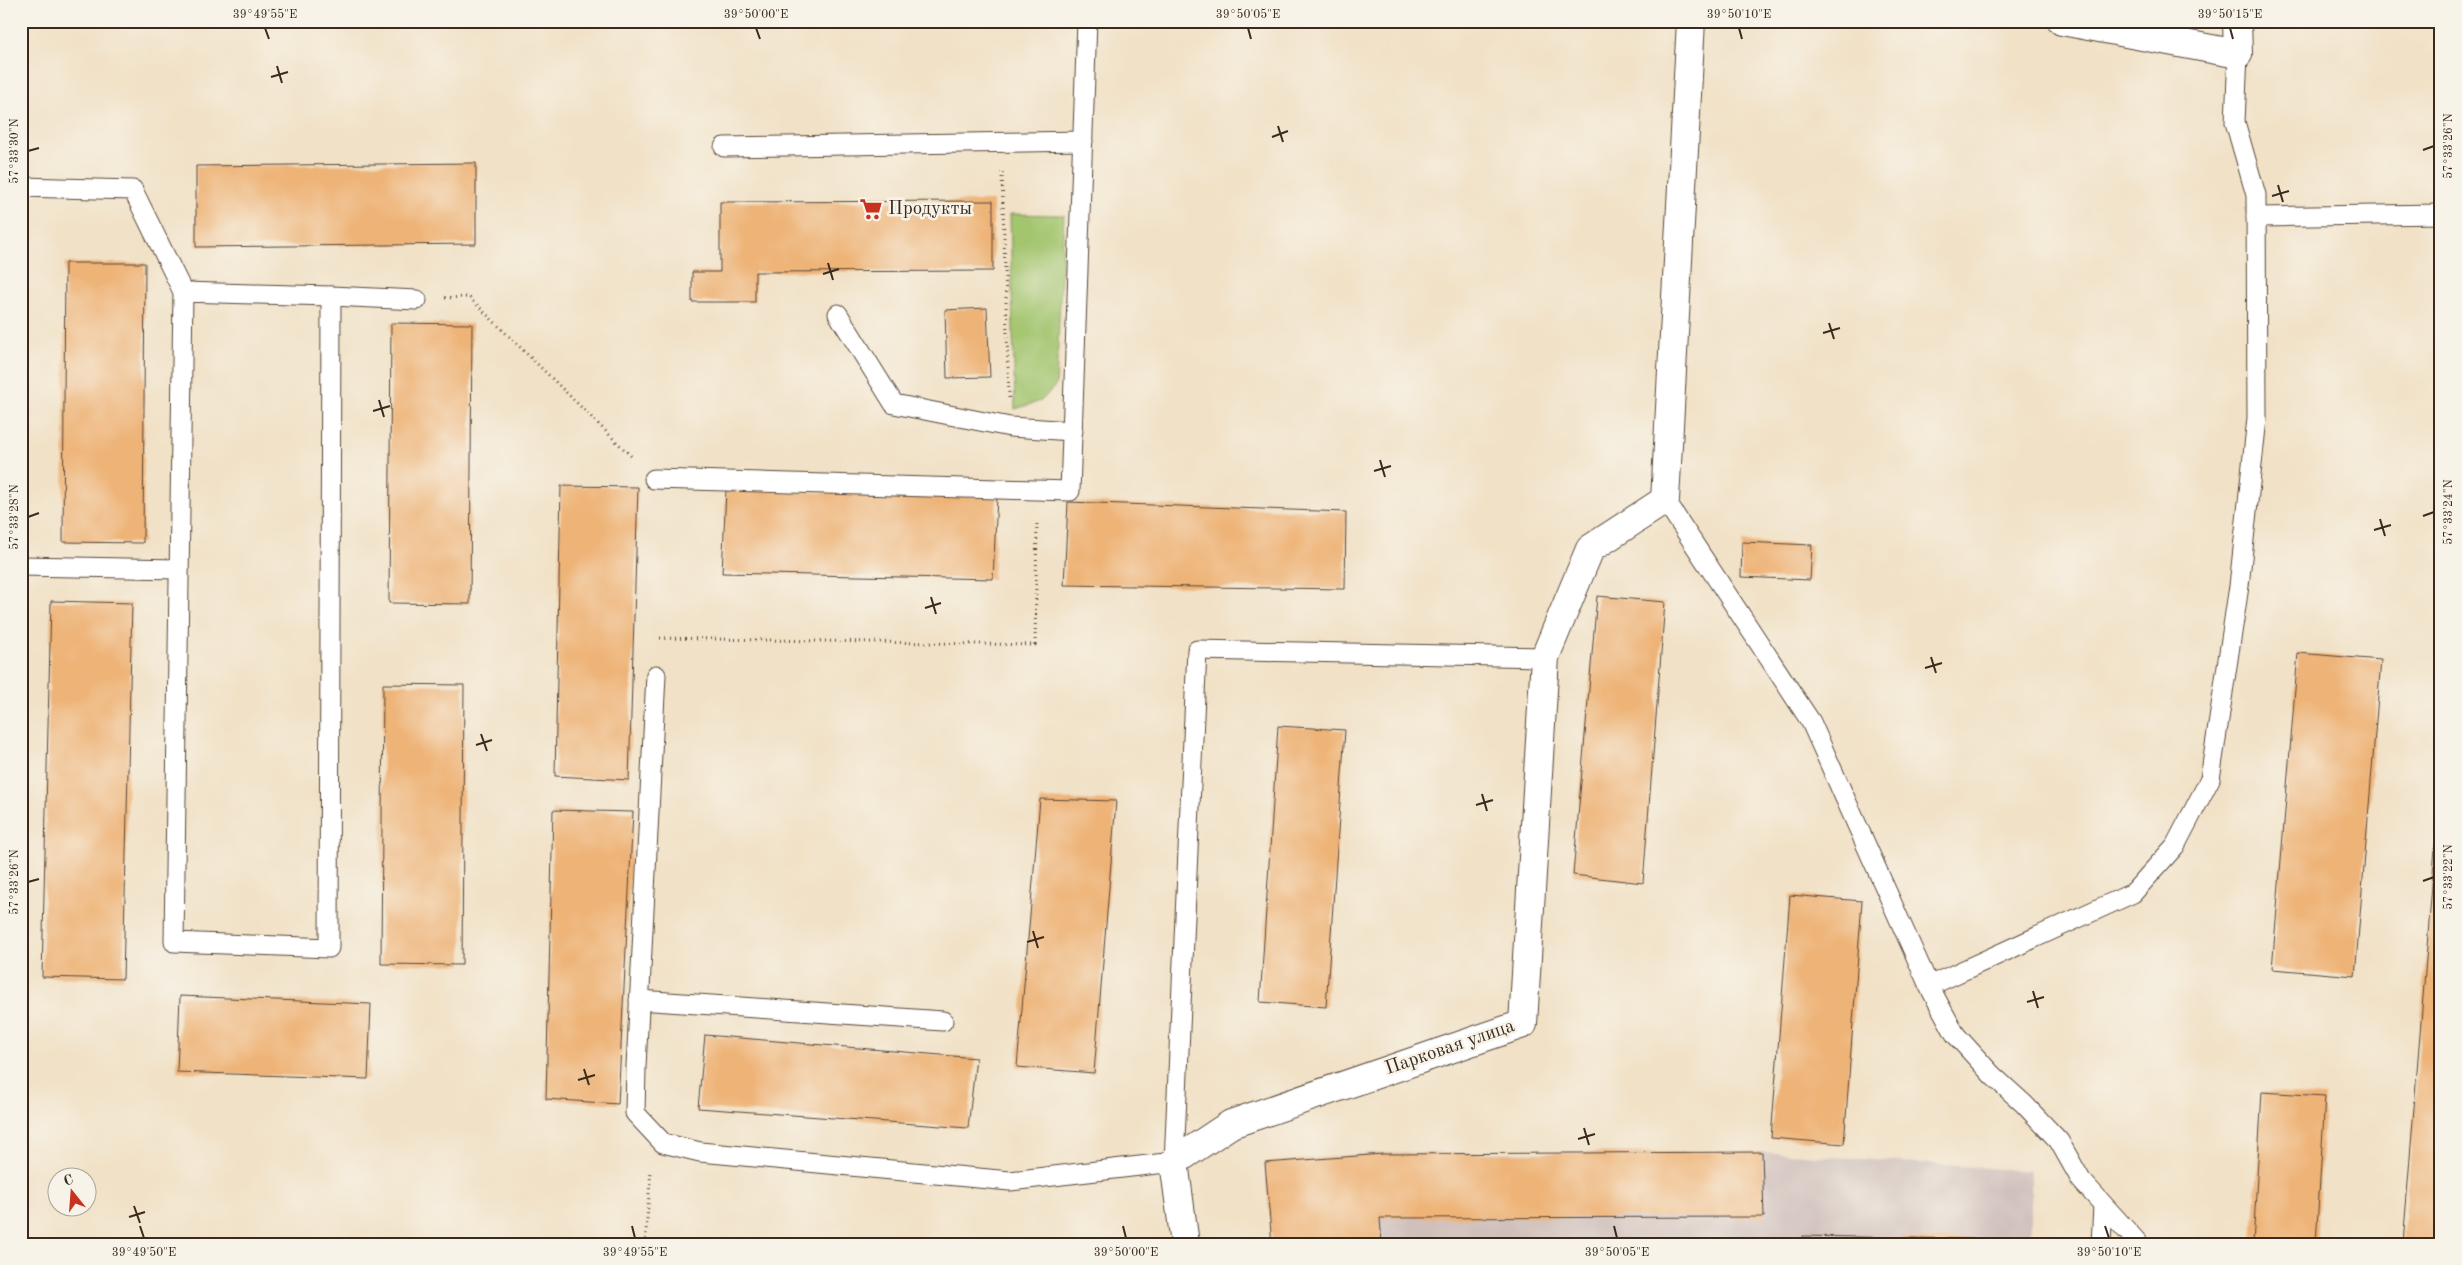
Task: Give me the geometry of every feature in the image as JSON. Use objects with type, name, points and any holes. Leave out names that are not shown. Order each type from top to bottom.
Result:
[{"type":"street","points":[[1545,658],[1590,549],[1666,500],[1691,21]]},
{"type":"street","points":[[2062,21],[2238,54],[2237,21]]},
{"type":"street","name":"Парковая улица","points":[[1174,1162],[1231,1124],[1523,1024],[1545,658]]},
{"type":"street","points":[[1174,1162],[1185,1244]]},
{"type":"lane","points":[[654,479],[1070,491],[1087,21]]},
{"type":"lane","points":[[1929,986],[2133,893],[2175,846],[2210,779],[2239,586],[2256,418],[2256,195],[2235,122],[2238,54]]},
{"type":"lane","points":[[724,147],[1083,142]]},
{"type":"lane","points":[[21,187],[133,190],[183,292],[174,942],[329,948],[331,296]]},
{"type":"lane","points":[[2256,217],[2441,214]]},
{"type":"lane","points":[[183,292],[417,300]]},
{"type":"lane","points":[[838,314],[894,404],[1010,427],[1072,432]]},
{"type":"lane","points":[[1666,500],[1811,722],[1929,986],[1955,1034],[1992,1075],[2024,1104],[2059,1141],[2081,1180],[2139,1244]]},
{"type":"lane","points":[[21,566],[179,569]]},
{"type":"lane","points":[[656,675],[635,1113],[663,1143],[700,1152],[1010,1181],[1174,1162],[1197,650],[1545,658]]},
{"type":"lane","points":[[639,1000],[943,1021]]},
{"type":"lane","points":[[2102,1244],[2103,1205]]},
{"type":"path","points":[[1002,143],[1010,427]]},
{"type":"path","points":[[469,297],[654,479]]},
{"type":"path","points":[[660,638],[1034,645],[1038,490]]},
{"type":"path","points":[[645,1244],[652,1165]]},
{"type":"shaded area","points":[[1762,1152],[2031,1171],[2031,1244],[1272,1244],[1265,1163],[1374,1153]]},
{"type":"green space","points":[[1010,214],[1064,215],[1056,385],[1041,401],[1015,409]]},
{"type":"building","points":[[476,163],[476,244],[196,247],[196,166]]},
{"type":"building","points":[[993,201],[993,271],[755,272],[755,302],[692,302],[692,272],[720,272],[720,202]]},
{"type":"building","points":[[65,263],[145,263],[143,543],[63,542]]},
{"type":"building","points":[[987,308],[990,377],[947,378],[945,310]]},
{"type":"building","points":[[391,323],[472,324],[470,604],[389,603]]},
{"type":"building","points":[[561,486],[638,487],[629,780],[555,776]]},
{"type":"building","points":[[726,490],[997,497],[993,579],[722,573]]},
{"type":"building","points":[[1068,502],[1346,512],[1345,589],[1064,585]]},
{"type":"building","points":[[1742,542],[1812,545],[1810,580],[1741,577]]},
{"type":"building","points":[[1597,596],[1665,602],[1643,883],[1573,875]]},
{"type":"building","points":[[51,601],[132,603],[123,979],[42,977]]},
{"type":"building","points":[[2298,653],[2381,660],[2355,976],[2272,969]]},
{"type":"building","points":[[383,684],[464,685],[462,965],[381,964]]},
{"type":"building","points":[[1278,726],[1345,730],[1326,1007],[1260,1002]]},
{"type":"building","points":[[1040,799],[1116,801],[1094,1073],[1017,1067]]},
{"type":"building","points":[[2439,799],[2441,1244],[2403,1244]]},
{"type":"building","points":[[553,810],[633,812],[618,1104],[546,1099]]},
{"type":"building","points":[[1790,895],[1862,901],[1844,1144],[1771,1138]]},
{"type":"building","points":[[180,996],[371,1004],[368,1079],[177,1072]]},
{"type":"building","points":[[705,1035],[976,1058],[968,1128],[698,1108]]},
{"type":"building","points":[[2262,1092],[2325,1096],[2316,1244],[2253,1244]]},
{"type":"building","points":[[1762,1152],[1764,1217],[1380,1218],[1382,1244],[1272,1244],[1265,1163],[1383,1154]]},
{"type":"building","points":[[1802,1236],[1973,1239],[1973,1244],[1802,1244]]},
{"type":"place","name":"Продукты","points":[[871,209]]}]
